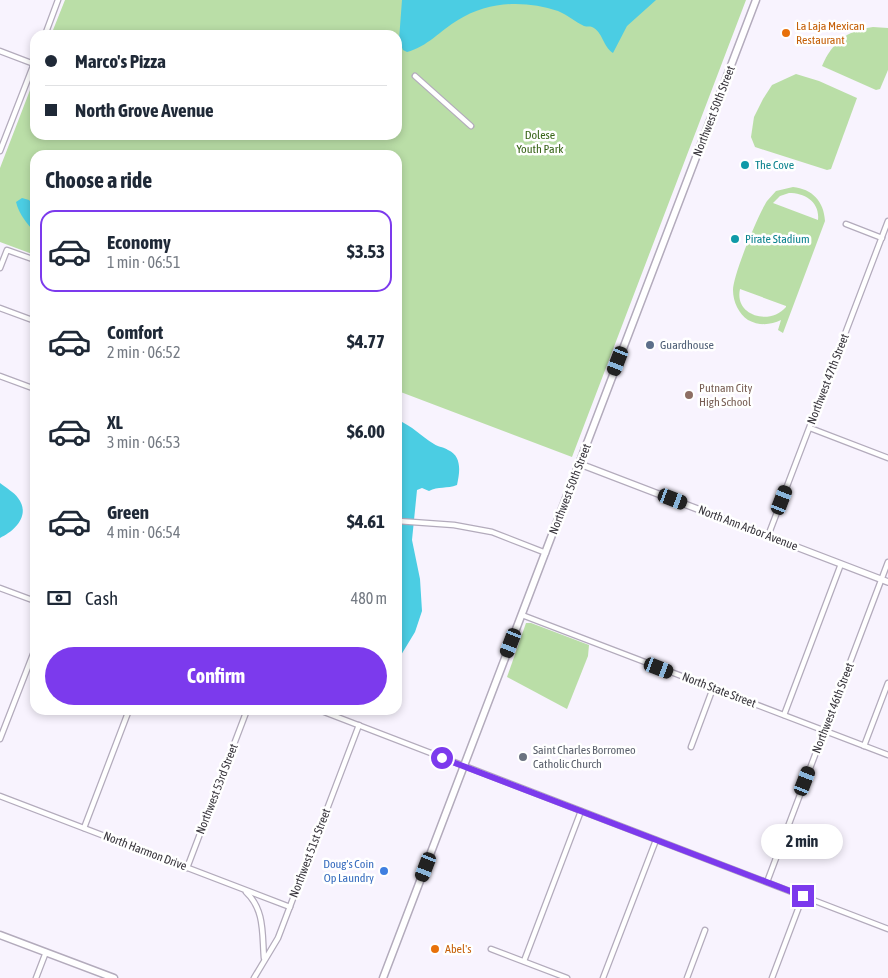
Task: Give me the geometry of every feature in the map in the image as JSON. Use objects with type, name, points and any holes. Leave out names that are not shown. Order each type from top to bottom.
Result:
[{"type":"main road","name":"Northwest 50th Street","points":[[383,978],[756,0]]},
{"type":"main road","points":[[0,935],[114,978]]},
{"type":"street","points":[[47,30],[58,0]]},
{"type":"street","points":[[0,51],[30,62]]},
{"type":"street","points":[[0,151],[30,73]]},
{"type":"street","points":[[415,76],[471,126]]},
{"type":"street","points":[[0,133],[6,136]]},
{"type":"street","name":"Northwest 47th Street","points":[[768,536],[888,221]]},
{"type":"street","points":[[846,224],[882,238]]},
{"type":"street","points":[[0,268],[7,250],[30,258]]},
{"type":"street","points":[[0,308],[30,319]]},
{"type":"street","points":[[0,376],[30,387]]},
{"type":"street","points":[[810,428],[888,458]]},
{"type":"street","name":"North Ann Arbor Avenue","points":[[580,464],[888,582]]},
{"type":"street","points":[[402,522],[454,525],[492,532],[546,553]]},
{"type":"street","name":"Northwest 46th Street","points":[[767,882],[888,562]]},
{"type":"street","points":[[784,715],[841,564]]},
{"type":"street","points":[[0,588],[30,599]]},
{"type":"street","name":"North State Street","points":[[522,615],[888,755]]},
{"type":"street","points":[[0,740],[30,662]]},
{"type":"street","points":[[864,746],[888,683]]},
{"type":"street","points":[[691,747],[713,688]]},
{"type":"street","points":[[84,828],[127,715]]},
{"type":"street","name":"Northwest 53rd Street","points":[[187,868],[245,715]]},
{"type":"street","points":[[332,715],[888,929]]},
{"type":"street","name":"Northwest 51st Street","points":[[254,978],[264,958],[278,938],[359,725]]},
{"type":"street","name":"North Harmon Drive","points":[[0,796],[290,907]]},
{"type":"street","points":[[524,961],[581,811]]},
{"type":"street","points":[[602,978],[656,840]]},
{"type":"street","points":[[244,889],[253,898],[261,915],[264,958]]},
{"type":"street","points":[[772,978],[803,896]]},
{"type":"street","points":[[687,978],[705,930]]},
{"type":"street","points":[[491,949],[567,978]]},
{"type":"street","points":[[36,978],[46,952]]},
{"type":"green space","name":"Dolese Youth Park","points":[[65,0],[746,0],[572,457],[402,393],[402,150],[30,150],[30,253],[0,242],[0,168],[30,90],[30,140],[402,140],[402,30],[53,30]]},
{"type":"green space","points":[[873,27],[888,28],[888,70],[880,89],[876,90],[822,66],[831,50],[842,39],[856,31]]},
{"type":"green space","points":[[796,74],[819,81],[857,98],[831,169],[827,170],[755,147],[751,137],[754,117],[772,85]]},
{"type":"green space","points":[[793,187],[811,193],[816,197],[822,208],[825,221],[783,333],[778,330],[781,320],[769,324],[761,324],[748,320],[739,311],[733,294],[737,272],[752,231],[767,201],[776,191]],"holes":[[[795,193],[810,200],[817,208],[818,220],[773,203],[780,196]],[[740,289],[786,306],[786,307],[779,313],[771,316],[755,315],[748,312],[742,306]]]},
{"type":"green space","points":[[526,623],[531,623],[589,645],[588,656],[567,709],[507,677]]},
{"type":"water","points":[[402,0],[656,0],[627,26],[613,53],[596,29],[584,26],[558,11],[533,5],[507,4],[482,9],[458,20],[434,38],[407,52],[402,48],[402,30],[400,30]]},
{"type":"water","points":[[22,198],[30,201],[30,227],[19,211],[16,202]]},
{"type":"water","points":[[402,422],[436,445],[453,453],[459,465],[457,485],[429,491],[422,488],[417,490],[412,540],[420,579],[422,611],[415,632],[402,653]]},
{"type":"water","points":[[0,483],[16,496],[22,504],[23,510],[20,522],[16,527],[0,538]]},
{"type":"place","name":"La Laja Mexican Restaurant","points":[[786,33]]},
{"type":"place","name":"The Cove","points":[[745,165]]},
{"type":"place","name":"Pirate Stadium","points":[[735,239]]},
{"type":"place","name":"Guardhouse","points":[[650,345]]},
{"type":"place","name":"Putnam City High School","points":[[689,395]]},
{"type":"place","name":"Saint Charles Borromeo Catholic Church","points":[[523,757]]},
{"type":"place","name":"Doug's Coin Op Laundry","points":[[384,871]]},
{"type":"place","name":"Abel's","points":[[435,949]]},
{"type":"route","points":[[442,758],[803,896]]}]
